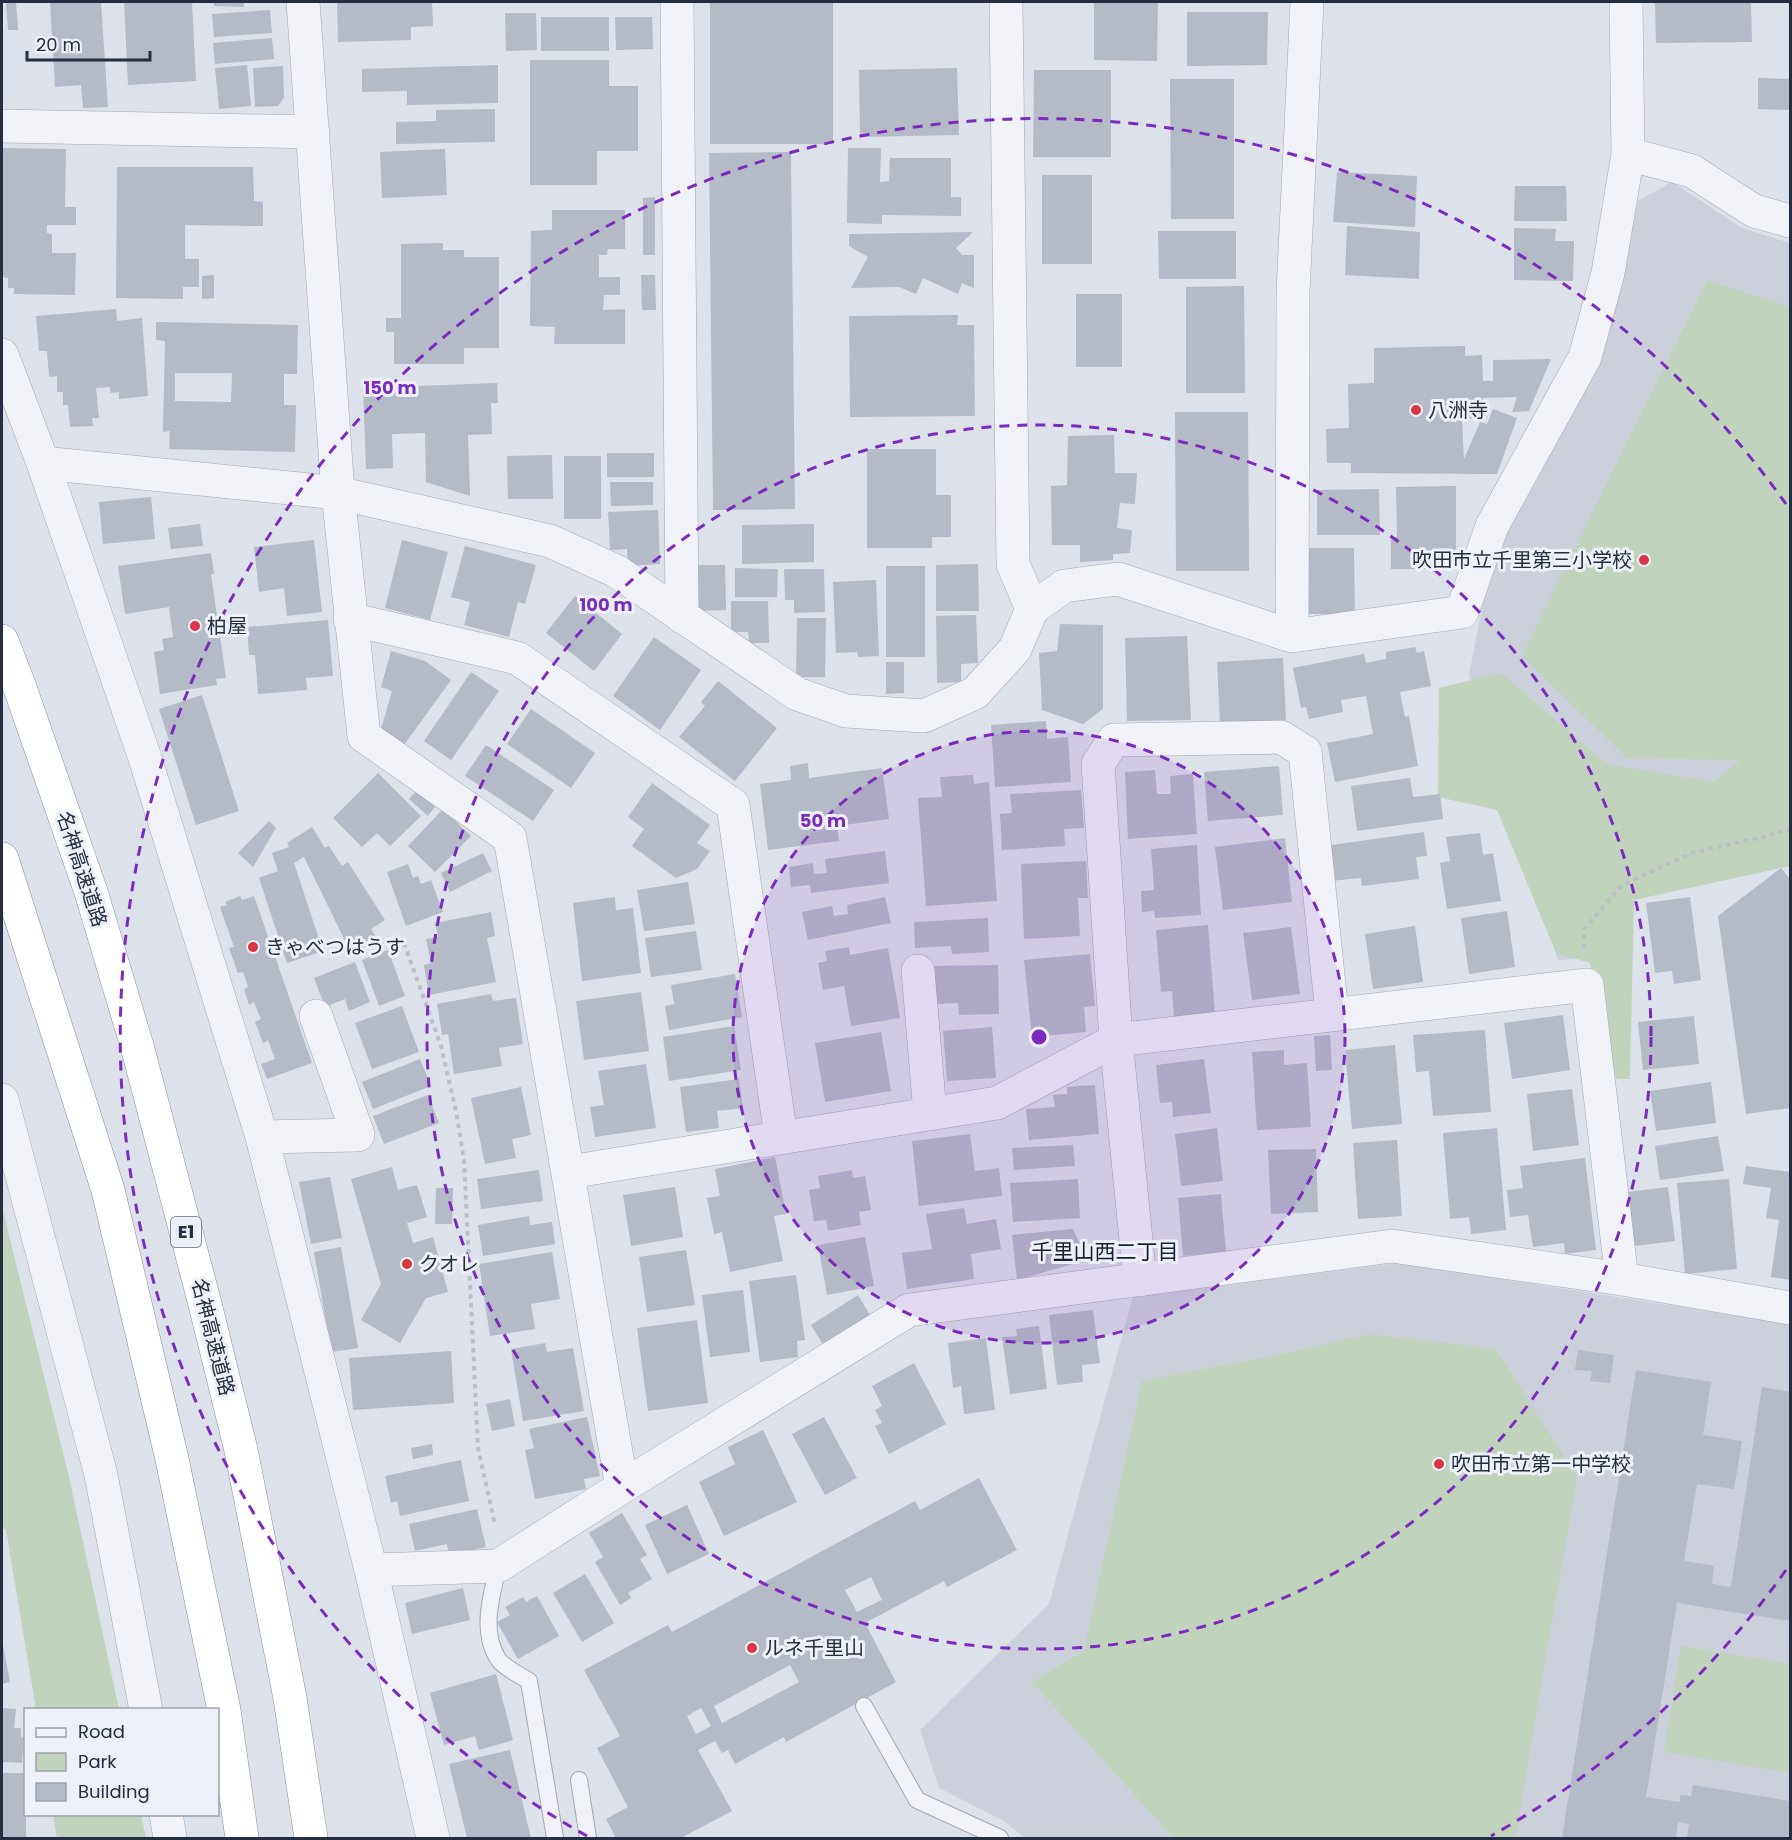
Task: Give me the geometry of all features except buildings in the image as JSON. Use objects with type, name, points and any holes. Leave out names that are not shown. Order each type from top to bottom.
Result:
[{"type":"highway","name":"名神高速道路","points":[[2,641],[91,892],[137,1046],[205,1304],[241,1450],[290,1698],[311,1839]]},
{"type":"highway","points":[[2,859],[108,1190],[175,1471],[224,1710],[242,1839]]},
{"type":"street","points":[[303,2],[338,493],[364,736],[510,838],[622,1487]]},
{"type":"street","points":[[677,2],[682,617]]},
{"type":"street","points":[[1006,2],[1013,564],[1032,609]]},
{"type":"street","points":[[1292,636],[1293,292],[1307,2]]},
{"type":"street","points":[[43,464],[338,493],[550,541],[616,571],[797,694],[846,711],[924,716],[975,693],[1015,649],[1032,609],[1064,586],[1118,579],[1292,636],[1462,612],[1492,526],[1585,357],[1608,273],[1628,154],[1626,2]]},
{"type":"street","points":[[2,126],[313,132]]},
{"type":"street","points":[[1628,154],[1692,171],[1754,211],[1791,221]]},
{"type":"street","points":[[2,355],[43,464],[145,758],[262,1137],[371,1570],[433,1839]]},
{"type":"street","points":[[350,619],[517,658],[733,805],[781,1137]]},
{"type":"street","points":[[1140,1280],[1116,1040],[1098,765],[1114,740],[1281,736],[1305,753],[1332,1014]]},
{"type":"street","points":[[918,970],[930,1113]]},
{"type":"street","points":[[569,1172],[997,1103],[1116,1040],[1587,985],[1622,1279]]},
{"type":"street","points":[[262,1137],[358,1135],[316,1016]]},
{"type":"street","points":[[2,1100],[101,1475],[146,1708]]},
{"type":"street","points":[[371,1570],[498,1566],[909,1310],[1392,1246],[1622,1279],[1791,1308]]},
{"type":"street","points":[[166,1816],[170,1839]]},
{"type":"lane","points":[[498,1566],[489,1611],[489,1635],[498,1660],[529,1681],[555,1839]]},
{"type":"lane","points":[[864,1706],[917,1800],[1000,1839]]},
{"type":"lane","points":[[579,1780],[588,1839]]},
{"type":"path","points":[[1587,985],[1584,929],[1622,885],[1692,853],[1791,829]]},
{"type":"path","points":[[404,942],[441,1046],[456,1111],[464,1160],[478,1448],[499,1541],[498,1566]]},
{"type":"shaded area","name":"吹田市立千里第三小学校","points":[[1672,182],[1742,228],[1790,243],[1790,843],[1628,895],[1598,958],[1558,960],[1469,675],[1483,601],[1512,518],[1623,276],[1638,201]]},
{"type":"shaded area","name":"吹田市立第一中学校","points":[[1398,1263],[1790,1324],[1790,1838],[1025,1838],[1004,1821],[939,1788],[920,1730],[1049,1604],[1133,1297]]},
{"type":"green space","name":"吹田市立千里第三小学校","points":[[1707,280],[1790,307],[1790,866],[1634,900],[1630,1079],[1609,1079],[1590,963],[1556,953],[1497,810],[1438,797],[1439,688],[1501,673],[1607,764],[1714,782],[1740,760],[1627,758],[1522,656]]},
{"type":"green space","points":[[2,1207],[69,1477],[119,1708],[36,1708],[6,1530],[2,1527]]},
{"type":"green space","points":[[1369,1334],[1496,1349],[1577,1477],[1515,1838],[1174,1838],[1032,1682],[1084,1651],[1142,1381],[1296,1351]]},
{"type":"green space","points":[[1681,1646],[1790,1664],[1790,1773],[1664,1752]]},
{"type":"green space","points":[[53,1816],[141,1816],[146,1838],[57,1838]]},
{"type":"place","name":"八洲寺","points":[[1416,410]]},
{"type":"place","name":"吹田市立千里第三小学校","points":[[1644,560]]},
{"type":"place","name":"柏屋","points":[[195,626]]},
{"type":"place","name":"きゃべつはうす","points":[[253,947]]},
{"type":"place","name":"クオレ","points":[[407,1264]]},
{"type":"place","name":"吹田市立第一中学校","points":[[1439,1464]]},
{"type":"place","name":"ルネ千里山","points":[[752,1648]]},
{"type":"district","name":"千里山西二丁目","points":[[1105,1252]]}]
